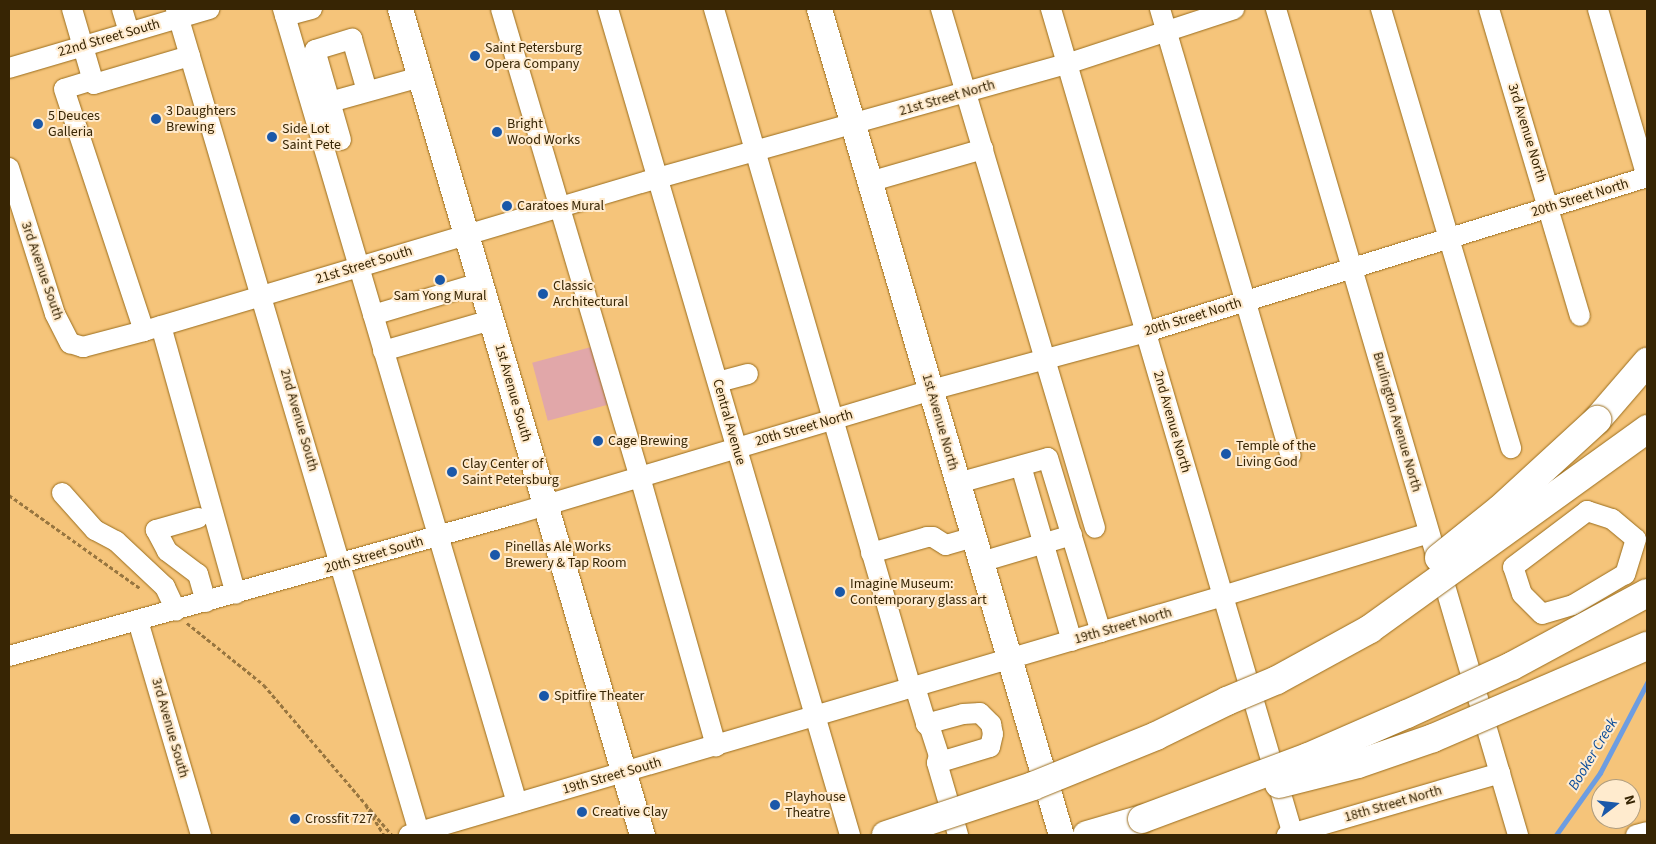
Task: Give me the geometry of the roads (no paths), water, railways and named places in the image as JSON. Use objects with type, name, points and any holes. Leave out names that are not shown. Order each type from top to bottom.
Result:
[{"type":"highway","points":[[1227,701],[1325,634],[1410,581],[1500,509],[1597,420],[1647,362]]},
{"type":"highway","points":[[886,835],[1033,786],[1156,736],[1227,701],[1277,680],[1370,629],[1647,429]]},
{"type":"highway","points":[[1142,819],[1308,757],[1407,714],[1512,666],[1647,593]]},
{"type":"highway","points":[[1087,835],[1142,819],[1358,764],[1467,725],[1542,689],[1647,646]]},
{"type":"main road","name":"1st Avenue South","points":[[400,9],[642,835]]},
{"type":"main road","name":"1st Avenue North","points":[[819,9],[1061,835]]},
{"type":"street","points":[[72,9],[93,82]]},
{"type":"street","points":[[122,9],[129,32]]},
{"type":"street","name":"22nd Street South","points":[[9,68],[129,32],[177,13],[210,9]]},
{"type":"street","points":[[312,9],[284,13],[330,102],[341,140]]},
{"type":"street","points":[[501,9],[640,478],[716,746]]},
{"type":"street","name":"Central Avenue","points":[[608,9],[850,835]]},
{"type":"street","points":[[714,9],[754,152],[799,301],[820,418],[871,553],[926,724],[923,730],[929,751],[937,763],[958,835]]},
{"type":"street","points":[[941,9],[1095,528]]},
{"type":"street","name":"2nd Avenue North","points":[[1051,9],[1291,835]]},
{"type":"street","points":[[1160,9],[1290,455]]},
{"type":"street","name":"21st Street North","points":[[658,178],[1067,64],[1234,9]]},
{"type":"street","name":"Burlington Avenue North","points":[[1276,9],[1518,835]]},
{"type":"street","points":[[1381,9],[1510,448]]},
{"type":"street","name":"3rd Avenue North","points":[[1489,9],[1580,316]]},
{"type":"street","points":[[1598,9],[1647,177]]},
{"type":"street","name":"2nd Avenue South","points":[[177,13],[341,564],[414,834]]},
{"type":"street","points":[[307,56],[315,50],[352,39],[367,91]]},
{"type":"street","points":[[190,56],[64,89],[153,328],[236,594]]},
{"type":"street","points":[[307,56],[359,267],[517,803]]},
{"type":"street","points":[[330,102],[420,77]]},
{"type":"street","points":[[870,182],[983,149]]},
{"type":"street","name":"3rd Avenue South","points":[[9,168],[55,314],[70,343]]},
{"type":"street","name":"20th Street North","points":[[737,448],[820,418],[1146,332],[1647,177]]},
{"type":"street","name":"21st Street South","points":[[70,343],[82,347],[153,328],[658,178]]},
{"type":"street","points":[[373,315],[480,284]]},
{"type":"street","points":[[383,351],[491,320]]},
{"type":"street","points":[[718,382],[748,374]]},
{"type":"street","name":"20th Street South","points":[[9,656],[138,621],[182,617],[206,602],[546,506],[737,448]]},
{"type":"street","points":[[958,483],[1048,458],[1101,632]]},
{"type":"street","points":[[1021,466],[1072,641]]},
{"type":"street","points":[[62,493],[95,530],[116,541],[166,587],[182,617]]},
{"type":"street","points":[[1586,511],[1612,519],[1642,537],[1625,574],[1573,605],[1542,614],[1522,594],[1513,568],[1586,511]]},
{"type":"street","points":[[198,518],[156,530],[167,551],[198,574],[206,602]]},
{"type":"street","name":"19th Street North","points":[[816,717],[1429,533]]},
{"type":"street","points":[[981,562],[1072,535]]},
{"type":"street","points":[[871,553],[933,536],[946,545],[974,537]]},
{"type":"street","name":"3rd Avenue South","points":[[138,621],[201,835]]},
{"type":"street","points":[[926,724],[963,714],[980,713],[991,724],[993,734],[990,747],[937,763]]},
{"type":"street","name":"19th Street South","points":[[414,834],[816,717]]},
{"type":"street","name":"18th Street North","points":[[1291,835],[1500,773]]},
{"type":"street","points":[[1636,835],[1647,832]]},
{"type":"waterway","name":"Booker Creek","points":[[1556,835],[1600,773],[1647,683]]},
{"type":"place","name":"Saint Petersburg Opera Company","points":[[475,56]]},
{"type":"place","name":"3 Daughters Brewing","points":[[156,119]]},
{"type":"place","name":"5 Deuces Galleria","points":[[38,124]]},
{"type":"place","name":"Bright Wood Works","points":[[497,132]]},
{"type":"place","name":"Side Lot Saint Pete","points":[[272,137]]},
{"type":"place","name":"Caratoes Mural","points":[[507,206]]},
{"type":"place","name":"Sam Yong Mural","points":[[440,280]]},
{"type":"place","name":"Classic Architectural","points":[[543,294]]},
{"type":"place","name":"Cage Brewing","points":[[598,441]]},
{"type":"place","name":"Temple of the Living God","points":[[1226,454]]},
{"type":"place","name":"Clay Center of Saint Petersburg","points":[[452,472]]},
{"type":"place","name":"Pinellas Ale Works Brewery & Tap Room","points":[[495,555]]},
{"type":"place","name":"Imagine Museum: Contemporary glass art","points":[[840,592]]},
{"type":"place","name":"Spitfire Theater","points":[[544,696]]},
{"type":"place","name":"Playhouse Theatre","points":[[775,805]]},
{"type":"place","name":"Creative Clay","points":[[582,812]]},
{"type":"place","name":"Crossfit 727","points":[[295,819]]}]
